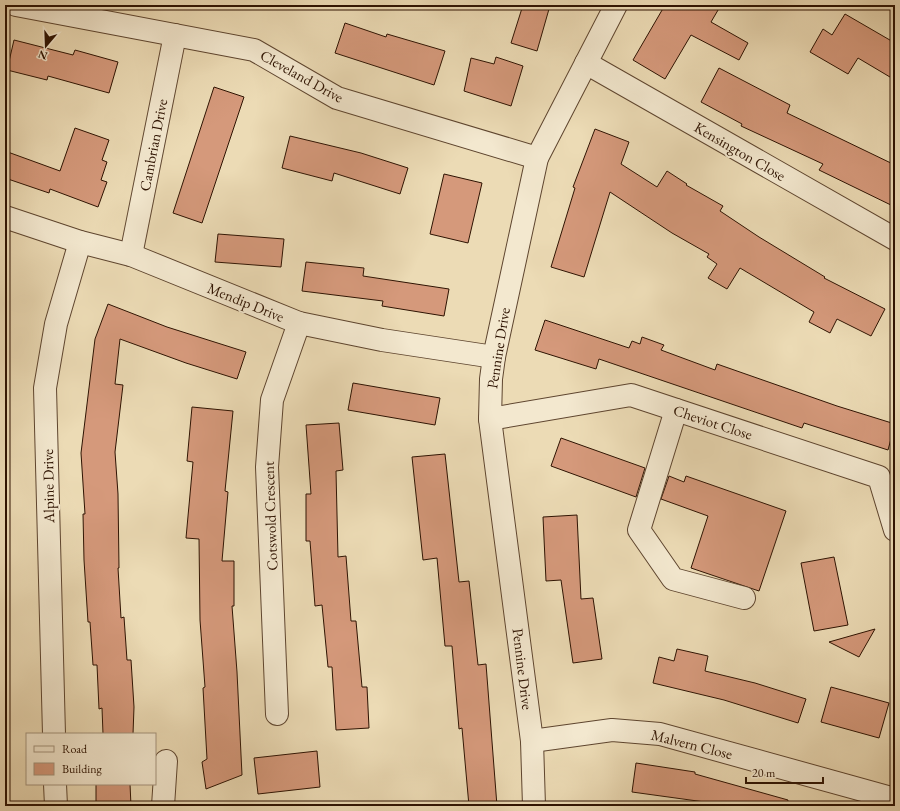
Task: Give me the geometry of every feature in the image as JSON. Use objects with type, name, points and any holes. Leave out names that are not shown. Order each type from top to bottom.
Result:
[{"type":"street","points":[[5,14],[7,5]]},
{"type":"street","name":"Cleveland Drive","points":[[16,5],[99,13],[175,35],[254,50],[337,98],[537,158]]},
{"type":"street","name":"Pennine Drive","points":[[534,806],[532,741],[490,419],[491,379],[494,357],[537,158],[616,5]]},
{"type":"street","name":"Cambrian Drive","points":[[131,256],[175,35]]},
{"type":"street","name":"Kensington Close","points":[[586,62],[895,239]]},
{"type":"street","name":"Mendip Drive","points":[[5,217],[80,242],[131,256],[299,323],[382,340],[494,357]]},
{"type":"street","name":"Alpine Drive","points":[[54,733],[45,388],[56,324],[80,242]]},
{"type":"street","name":"Cotswold Crescent","points":[[277,714],[267,467],[272,400],[299,323]]},
{"type":"street","name":"Cheviot Close","points":[[490,419],[631,395],[879,477],[895,530]]},
{"type":"street","points":[[676,410],[639,530],[673,579],[744,598]]},
{"type":"street","name":"Malvern Close","points":[[532,741],[612,730],[660,734],[895,799]]},
{"type":"street","points":[[163,806],[166,761]]},
{"type":"street","points":[[55,785],[56,806]]},
{"type":"building","points":[[523,5],[534,5],[549,9],[537,51],[511,43]]},
{"type":"building","points":[[665,5],[721,5],[711,22],[748,43],[739,60],[691,35],[665,79],[633,60]]},
{"type":"building","points":[[845,14],[895,43],[895,80],[858,58],[848,74],[810,52],[823,29],[832,35]]},
{"type":"building","points":[[345,23],[386,37],[387,34],[445,51],[434,85],[335,53]]},
{"type":"building","points":[[14,40],[73,55],[75,50],[118,62],[109,93],[48,76],[47,80],[7,70]]},
{"type":"building","points":[[496,57],[523,66],[511,106],[464,91],[471,58],[494,64]]},
{"type":"building","points":[[719,68],[790,105],[787,113],[895,165],[895,207],[819,170],[823,164],[741,126],[742,124],[701,102]]},
{"type":"building","points":[[214,87],[244,97],[202,223],[173,213]]},
{"type":"building","points":[[75,128],[109,140],[102,160],[107,162],[101,180],[107,182],[98,207],[50,189],[49,193],[5,178],[5,151],[60,171]]},
{"type":"building","points":[[595,129],[629,142],[621,164],[657,187],[667,171],[687,184],[686,185],[723,206],[720,211],[759,237],[825,277],[824,278],[885,309],[871,336],[837,319],[830,333],[809,322],[814,312],[740,268],[727,289],[708,278],[717,264],[707,257],[709,254],[672,233],[610,192],[584,277],[551,267],[575,188],[573,187]]},
{"type":"building","points":[[290,136],[361,153],[408,168],[400,194],[334,173],[332,181],[282,168]]},
{"type":"building","points":[[444,174],[482,183],[468,243],[430,234]]},
{"type":"building","points":[[218,234],[284,239],[281,267],[215,262]]},
{"type":"building","points":[[306,262],[364,268],[363,276],[449,289],[444,316],[382,306],[383,301],[302,291]]},
{"type":"building","points":[[108,304],[167,327],[246,352],[237,379],[186,363],[120,339],[115,384],[123,385],[115,452],[118,494],[118,568],[121,618],[124,617],[127,660],[131,660],[134,707],[133,733],[103,733],[102,708],[99,709],[97,665],[93,665],[90,622],[88,622],[84,560],[83,514],[85,514],[81,453],[95,339]]},
{"type":"building","points":[[545,320],[629,348],[632,341],[640,344],[642,337],[664,345],[661,350],[715,370],[717,364],[837,406],[895,424],[888,450],[804,423],[802,428],[599,359],[596,369],[535,350]]},
{"type":"building","points":[[353,383],[440,398],[435,425],[348,410]]},
{"type":"building","points":[[192,407],[233,411],[225,491],[228,492],[222,561],[234,561],[234,606],[232,606],[242,775],[206,789],[202,762],[207,759],[203,688],[205,687],[200,620],[199,539],[186,538],[193,462],[187,461]]},
{"type":"building","points":[[339,423],[343,470],[336,471],[338,557],[346,556],[351,621],[356,621],[362,687],[367,687],[369,728],[336,730],[332,667],[328,667],[322,605],[315,606],[310,541],[306,541],[306,494],[311,494],[306,425]]},
{"type":"building","points":[[561,438],[645,468],[636,497],[551,466]]},
{"type":"building","points":[[445,454],[459,582],[469,581],[478,665],[486,664],[497,806],[469,806],[462,728],[459,729],[452,646],[445,646],[437,558],[423,560],[412,457]]},
{"type":"building","points":[[669,476],[684,482],[686,476],[786,511],[759,591],[691,568],[708,516],[661,499]]},
{"type":"building","points":[[577,515],[581,599],[593,598],[602,659],[573,663],[561,580],[546,581],[543,517]]},
{"type":"building","points":[[834,557],[848,625],[814,631],[801,563]]},
{"type":"building","points":[[875,629],[859,657],[829,642]]},
{"type":"building","points":[[677,649],[708,656],[705,671],[755,683],[806,699],[798,723],[724,700],[653,683],[659,657],[674,661]]},
{"type":"building","points":[[831,687],[889,703],[879,738],[821,722]]},
{"type":"building","points":[[317,751],[320,787],[258,794],[254,758]]},
{"type":"building","points":[[636,763],[695,772],[695,774],[788,800],[787,806],[712,806],[712,803],[632,792]]},
{"type":"building","points":[[96,785],[130,785],[131,806],[96,806]]}]
